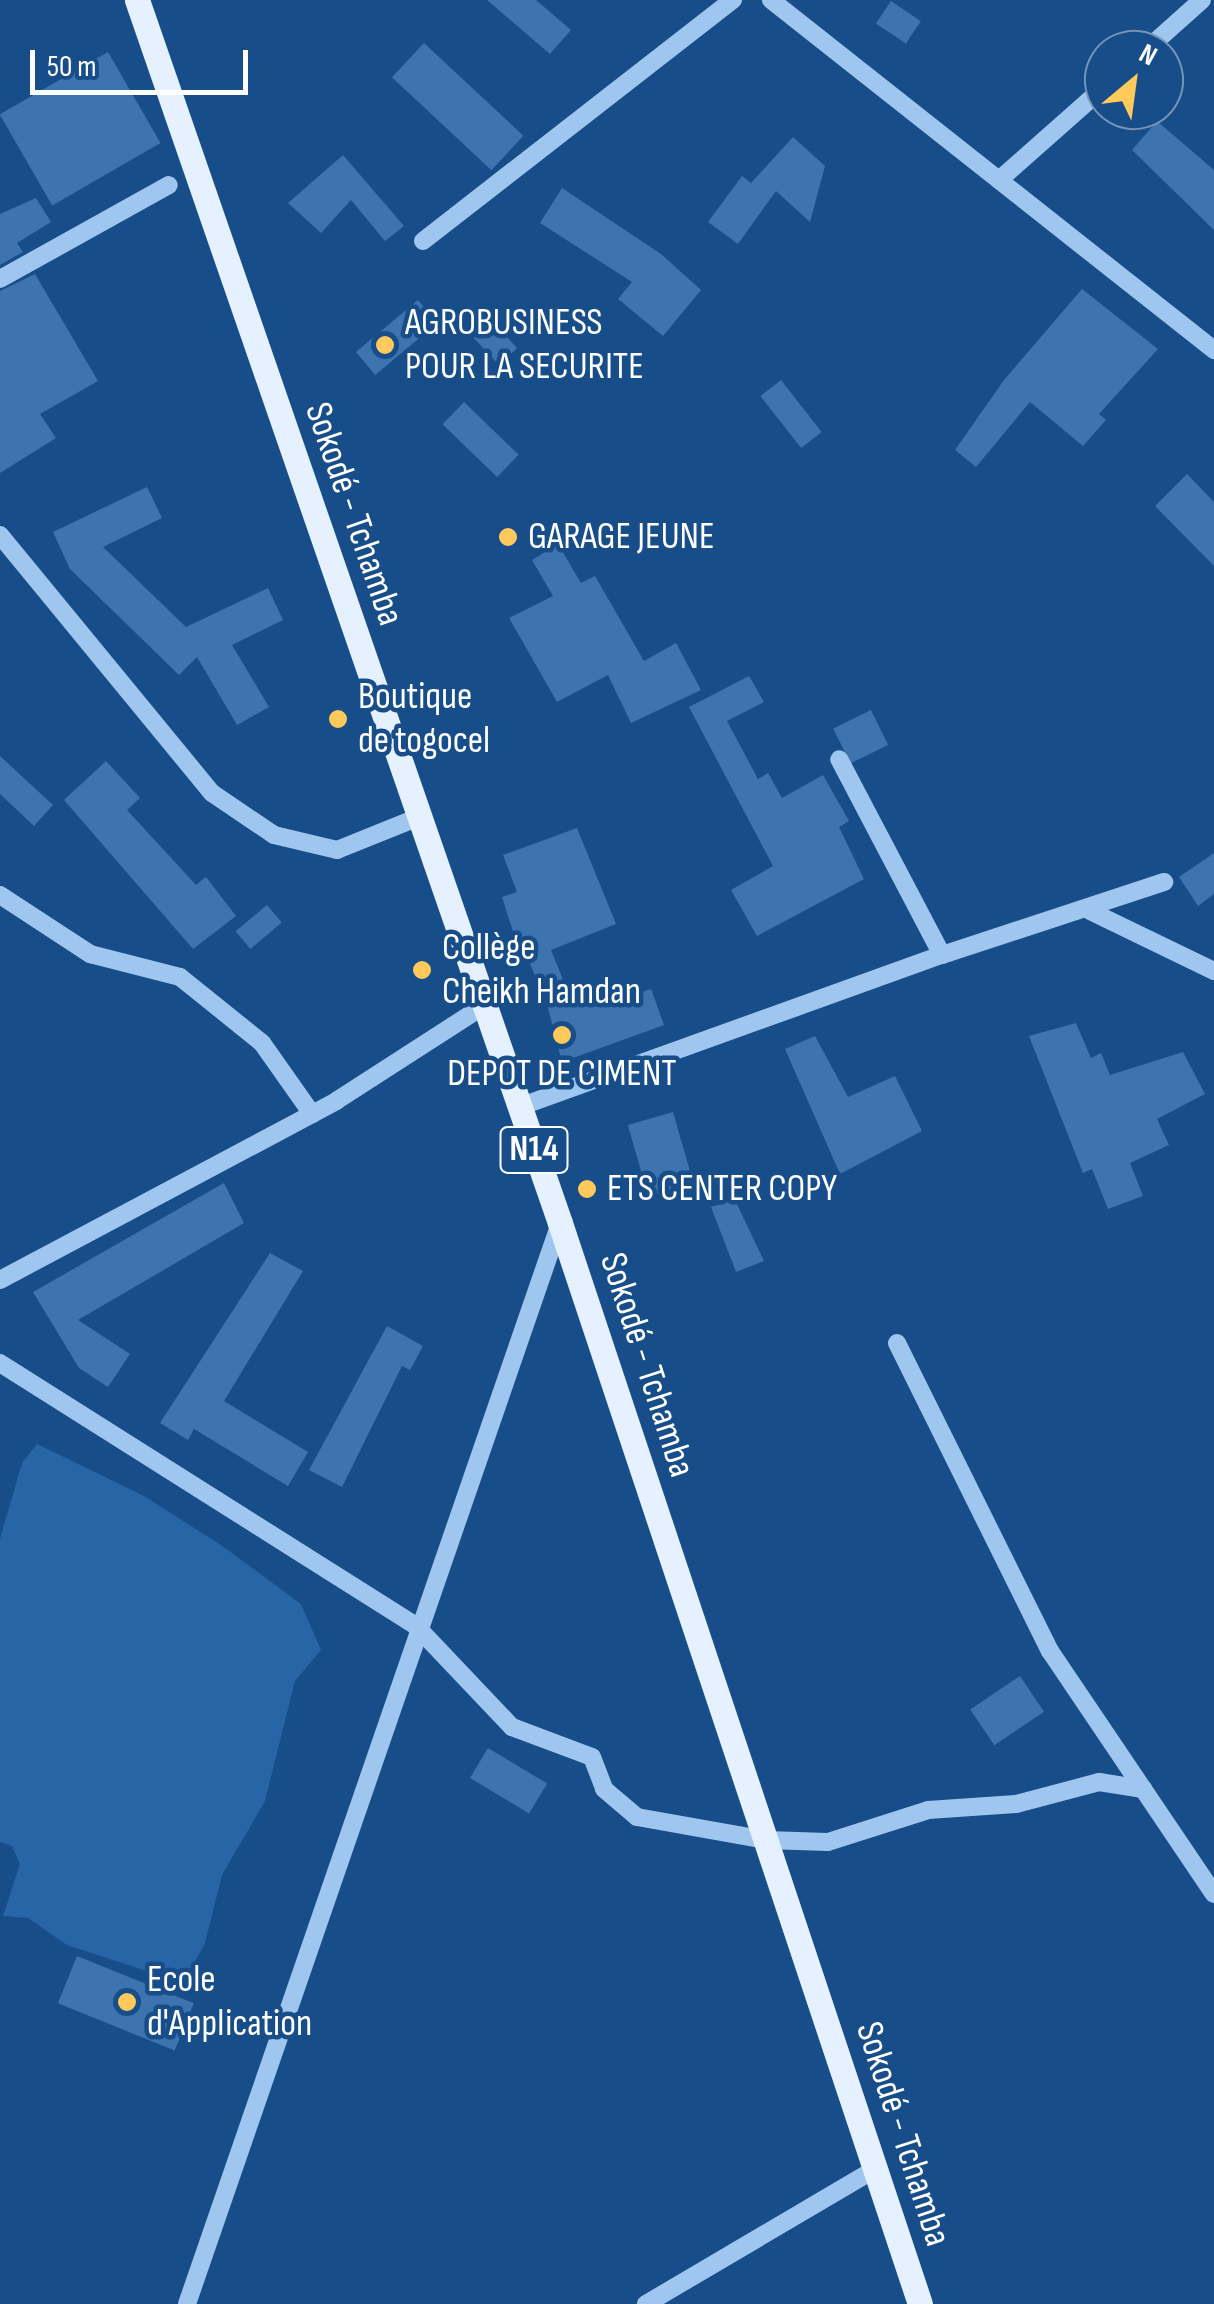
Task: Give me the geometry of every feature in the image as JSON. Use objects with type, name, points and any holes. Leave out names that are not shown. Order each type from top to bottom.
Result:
[{"type":"main road","name":"Sokodé - Tchamba","points":[[137,0],[560,1222],[920,2304]]},
{"type":"street","points":[[423,241],[733,0]]},
{"type":"street","points":[[771,0],[1214,350]]},
{"type":"street","points":[[1168,30],[1202,0]]},
{"type":"street","points":[[999,180],[1084,105]]},
{"type":"street","points":[[0,278],[169,184]]},
{"type":"street","points":[[0,535],[212,794],[274,835],[336,850],[420,817]]},
{"type":"street","points":[[839,759],[942,955]]},
{"type":"street","points":[[520,1107],[942,955],[1090,911],[1164,882]]},
{"type":"street","points":[[0,895],[90,954],[180,977],[262,1044],[312,1114]]},
{"type":"street","points":[[1090,911],[1214,970]]},
{"type":"street","points":[[0,1280],[312,1114],[484,1005]]},
{"type":"street","points":[[187,2304],[417,1627],[560,1222]]},
{"type":"street","points":[[897,1344],[1050,1651],[1214,1894]]},
{"type":"street","points":[[0,1363],[417,1627],[512,1727],[592,1757],[604,1789],[637,1818],[766,1840],[828,1842],[928,1810],[1016,1804],[1099,1782],[1143,1789]]},
{"type":"street","points":[[646,2304],[875,2169]]},
{"type":"shaded area","points":[[37,1444],[144,1496],[221,1545],[301,1604],[321,1650],[295,1681],[265,1801],[222,1875],[205,1943],[189,1973],[153,1973],[67,1945],[28,1918],[3,1916],[20,1864],[12,1846],[0,1842],[0,1539],[22,1463]]},
{"type":"building","points":[[487,0],[536,0],[571,30],[550,54]]},
{"type":"building","points":[[891,1],[921,21],[906,44],[876,23]]},
{"type":"building","points":[[424,43],[523,136],[491,170],[392,77]]},
{"type":"building","points":[[108,52],[160,143],[52,205],[0,114]]},
{"type":"building","points":[[1149,130],[1167,130],[1214,170],[1214,230],[1132,150]]},
{"type":"building","points":[[793,137],[825,166],[810,222],[776,191],[738,244],[708,222],[742,176],[751,183]]},
{"type":"building","points":[[343,155],[404,226],[385,241],[351,200],[321,233],[288,203]]},
{"type":"building","points":[[562,188],[661,254],[701,290],[663,336],[618,299],[632,282],[540,223]]},
{"type":"building","points":[[36,198],[51,222],[17,243],[23,252],[0,265],[0,214]]},
{"type":"building","points":[[35,274],[98,381],[40,414],[56,438],[0,473],[0,291]]},
{"type":"building","points":[[1082,289],[1158,349],[1099,414],[1106,420],[1083,446],[1030,402],[976,467],[955,450],[1004,380]]},
{"type":"building","points":[[418,300],[437,323],[375,375],[356,352]]},
{"type":"building","points":[[492,321],[517,348],[499,365],[474,338]]},
{"type":"building","points":[[781,380],[822,432],[801,448],[761,396]]},
{"type":"building","points":[[464,402],[519,455],[497,477],[442,424]]},
{"type":"building","points":[[1187,474],[1214,502],[1214,566],[1155,506]]},
{"type":"building","points":[[147,487],[162,518],[103,547],[186,627],[268,588],[283,620],[232,645],[269,707],[237,725],[197,657],[179,675],[70,569],[53,532]]},
{"type":"building","points":[[558,544],[581,583],[595,576],[644,661],[676,643],[701,690],[631,723],[608,675],[557,702],[509,618],[553,596],[532,560]]},
{"type":"building","points":[[749,676],[764,702],[727,721],[758,779],[768,773],[782,798],[823,775],[849,821],[839,827],[864,879],[757,936],[731,890],[773,866],[689,707]]},
{"type":"building","points":[[871,710],[888,745],[850,763],[833,728]]},
{"type":"building","points":[[0,756],[53,805],[34,826],[0,794]]},
{"type":"building","points":[[106,761],[140,798],[127,810],[196,885],[206,877],[236,916],[193,949],[64,800]]},
{"type":"building","points":[[577,828],[616,924],[551,950],[573,1004],[603,993],[607,1003],[651,989],[664,1025],[562,1062],[548,1008],[529,961],[523,963],[502,897],[517,892],[503,855]]},
{"type":"building","points":[[1214,853],[1214,894],[1198,906],[1179,877]]},
{"type":"building","points":[[267,905],[282,923],[250,949],[236,931]]},
{"type":"building","points":[[1076,1023],[1091,1058],[1101,1053],[1110,1075],[1183,1052],[1205,1094],[1157,1119],[1169,1145],[1130,1163],[1143,1196],[1108,1209],[1092,1169],[1083,1173],[1029,1036]]},
{"type":"building","points":[[815,1036],[848,1097],[895,1076],[922,1131],[840,1174],[785,1049]]},
{"type":"building","points":[[673,1112],[694,1184],[648,1197],[628,1125]]},
{"type":"building","points":[[224,1183],[244,1223],[78,1320],[130,1354],[108,1387],[79,1368],[33,1292]]},
{"type":"building","points":[[735,1200],[764,1261],[736,1272],[711,1207]]},
{"type":"building","points":[[270,1253],[303,1271],[224,1401],[308,1452],[288,1486],[194,1429],[188,1440],[160,1423]]},
{"type":"building","points":[[387,1326],[423,1346],[410,1370],[402,1366],[342,1487],[309,1470]]},
{"type":"building","points":[[1020,1676],[1044,1712],[994,1745],[970,1710]]},
{"type":"building","points":[[488,1748],[547,1784],[529,1814],[470,1778]]},
{"type":"building","points":[[77,1956],[194,2003],[175,2050],[58,2003]]},
{"type":"place","name":"AGROBUSINESS POUR LA SECURITE","points":[[385,345]]},
{"type":"place","name":"GARAGE JEUNE","points":[[508,537]]},
{"type":"place","name":"Boutique de togocel","points":[[338,719]]},
{"type":"place","name":"Collège Cheikh Hamdan","points":[[422,970]]},
{"type":"place","name":"DEPOT DE CIMENT","points":[[562,1035]]},
{"type":"place","name":"ETS CENTER COPY","points":[[587,1189]]},
{"type":"place","name":"Ecole d'Application","points":[[127,2002]]}]
